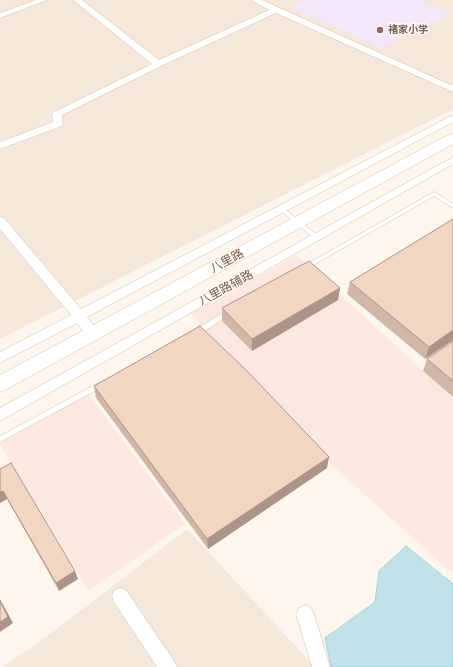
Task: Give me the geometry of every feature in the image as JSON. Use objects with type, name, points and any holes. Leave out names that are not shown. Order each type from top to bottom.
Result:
[{"type":"main road","name":"八里路","points":[[0,384],[453,138]]},
{"type":"street","points":[[0,16],[43,0]]},
{"type":"street","points":[[78,0],[158,64]]},
{"type":"street","points":[[255,0],[453,89]]},
{"type":"street","points":[[0,146],[58,124],[57,114],[158,64],[275,10]]},
{"type":"street","points":[[0,358],[453,118]]},
{"type":"street","name":"八里路辅路","points":[[0,415],[453,160]]},
{"type":"street","points":[[0,221],[93,333]]},
{"type":"street","points":[[120,596],[168,667]]},
{"type":"street","points":[[305,614],[321,667]]},
{"type":"lane","points":[[303,269],[434,194],[453,206]]},
{"type":"lane","points":[[282,209],[316,237]]},
{"type":"lane","points":[[191,337],[235,308]]},
{"type":"lane","points":[[0,439],[109,381]]},
{"type":"shaded area","points":[[0,0],[453,0],[453,109],[0,339]]},
{"type":"shaded area","name":"褚家小学","points":[[305,0],[420,0],[452,13],[381,48],[291,8]]},
{"type":"shaded area","points":[[297,255],[453,398],[453,574],[313,448],[190,313]]},
{"type":"shaded area","points":[[87,392],[185,524],[89,591],[0,444],[0,442]]},
{"type":"shaded area","points":[[187,529],[315,667],[2,667],[45,638]]},
{"type":"water","points":[[406,546],[453,584],[453,667],[331,667],[325,638],[375,602],[379,571]]},
{"type":"building","points":[[453,219],[453,330],[429,347],[350,282]]},
{"type":"building","points":[[309,261],[340,288],[252,339],[222,308]]},
{"type":"building","points":[[200,326],[247,371],[329,457],[207,539],[94,386]]},
{"type":"building","points":[[453,341],[453,381],[427,359]]},
{"type":"building","points":[[11,463],[75,571],[56,583],[3,491],[0,492],[0,469]]},
{"type":"building","points":[[0,601],[8,617],[0,622]]},
{"type":"place","name":"褚家小学","points":[[380,30]]}]
